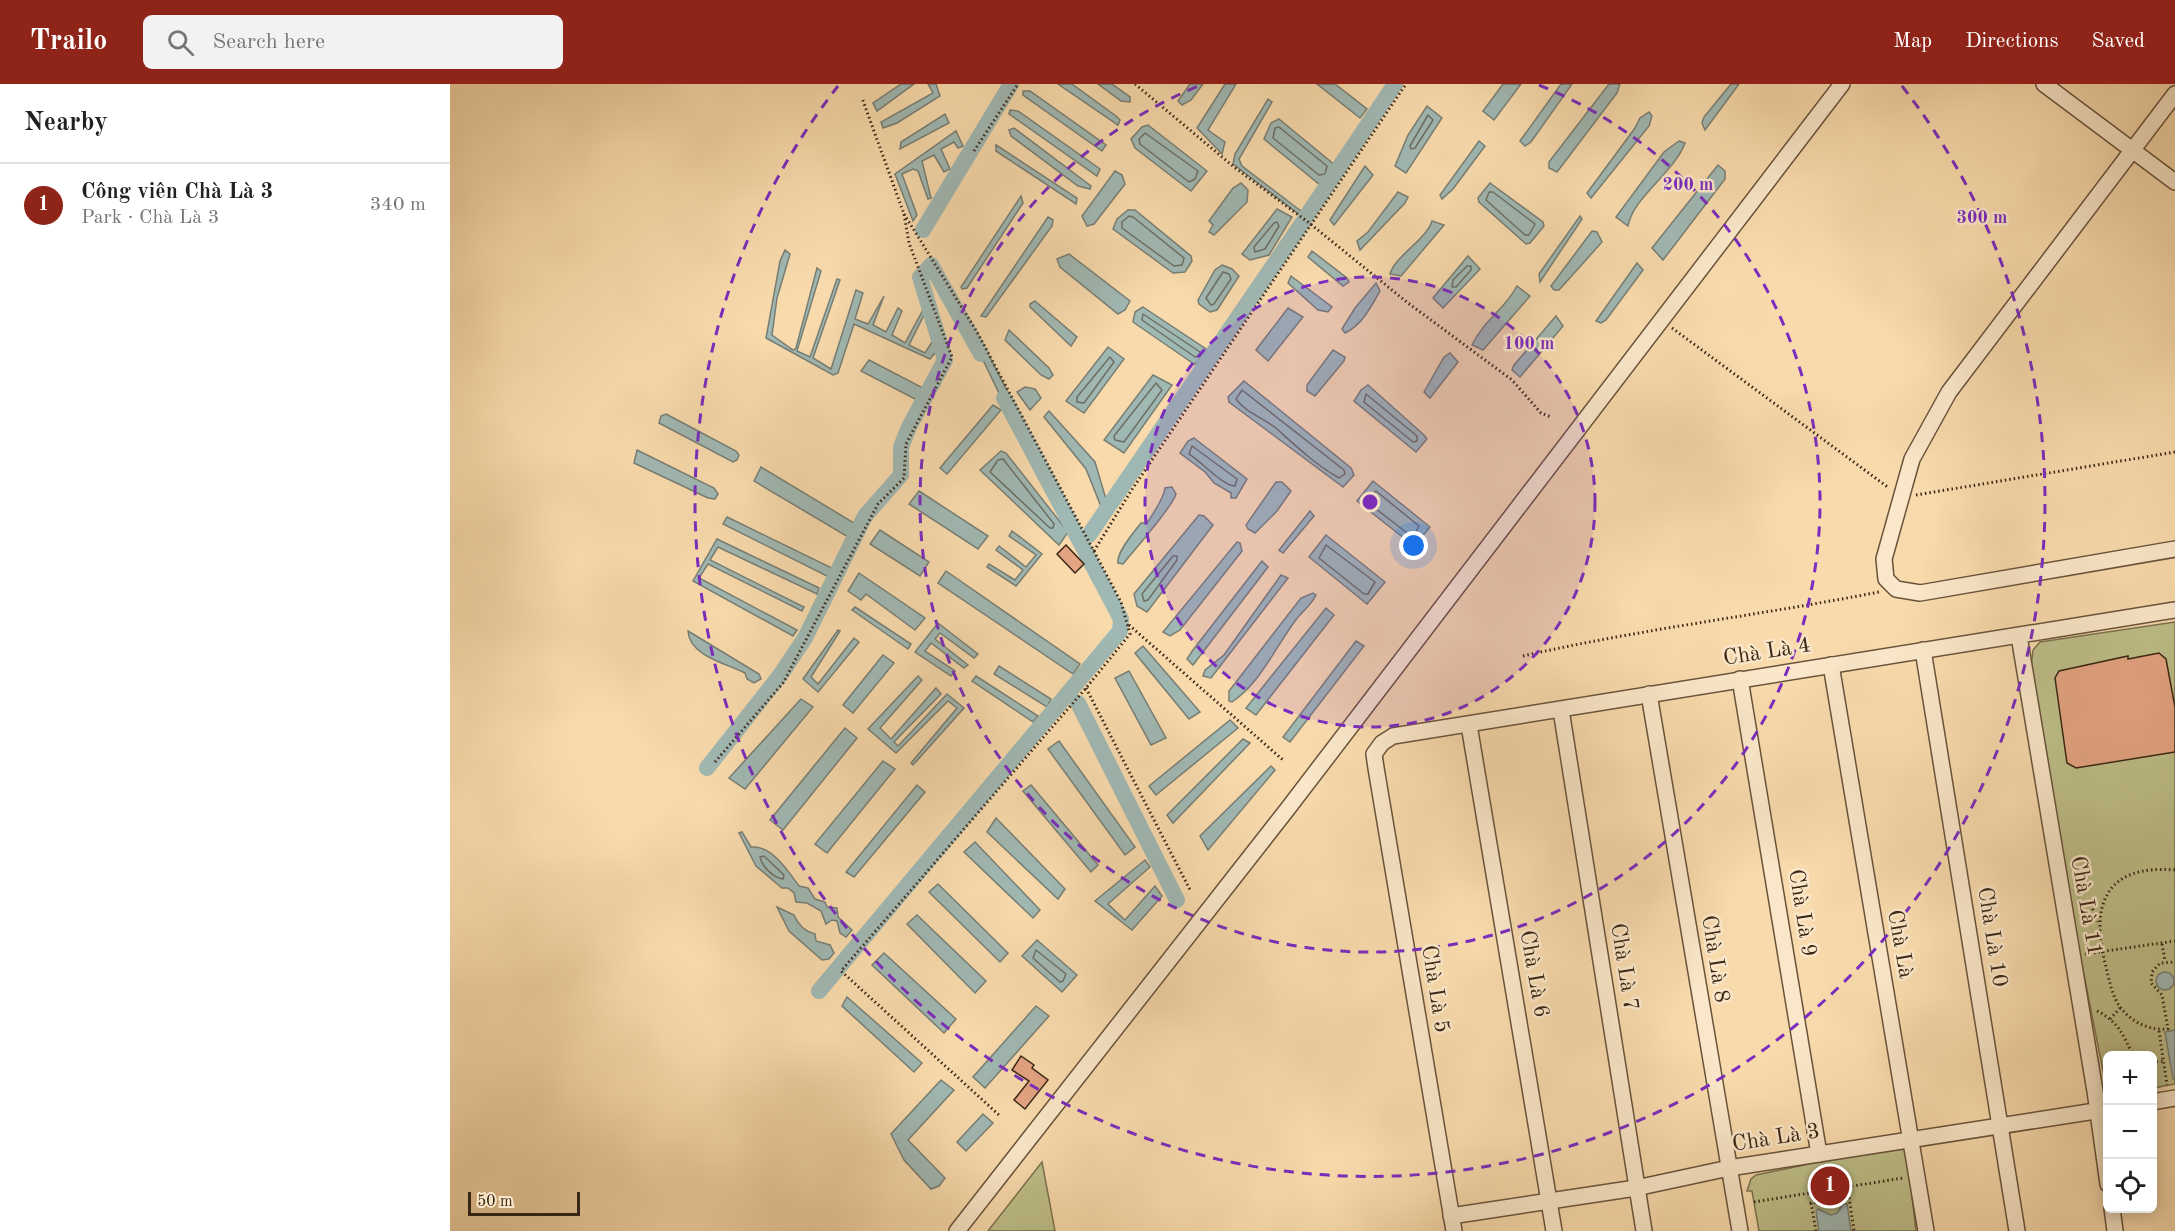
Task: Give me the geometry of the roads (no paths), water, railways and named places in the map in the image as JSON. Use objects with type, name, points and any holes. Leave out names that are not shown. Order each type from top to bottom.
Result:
[{"type":"street","points":[[957,1231],[1279,819],[1842,84]]},
{"type":"street","points":[[2044,84],[2175,182]]},
{"type":"street","points":[[2175,94],[1948,392],[1912,459],[1884,559],[1886,579],[1896,589],[1920,593],[2175,549]]},
{"type":"street","name":"Chà Là 4","points":[[1374,754],[1382,743],[1393,736],[2175,610]]},
{"type":"street","name":"Chà Là 11","points":[[2019,636],[2095,1091],[2102,1110],[2106,1159]]},
{"type":"street","name":"Chà Là 10","points":[[1923,650],[2017,1231]]},
{"type":"street","name":"Chà Là","points":[[1831,665],[1926,1231]]},
{"type":"street","name":"Chà Là 9","points":[[1740,679],[1819,1154]]},
{"type":"street","name":"Chà Là 8","points":[[1649,694],[1740,1231]]},
{"type":"street","name":"Chà Là 7","points":[[1561,710],[1644,1231]]},
{"type":"street","name":"Chà Là 6","points":[[1469,725],[1554,1231]]},
{"type":"street","name":"Chà Là 5","points":[[1374,754],[1453,1224]]},
{"type":"street","points":[[2157,1099],[2171,1092]]},
{"type":"street","name":"Chà Là 3","points":[[1453,1224],[1550,1201],[1636,1188],[1729,1168],[2102,1110]]},
{"type":"street","points":[[2113,1213],[2115,1231]]},
{"type":"water","points":[[901,84],[914,84],[877,111],[873,103]]},
{"type":"water","points":[[928,84],[936,84],[940,96],[897,123],[883,128],[881,122],[933,93]]},
{"type":"water","points":[[1058,84],[1072,84],[1116,116],[1120,120],[1118,125]]},
{"type":"water","points":[[1098,84],[1112,84],[1130,97],[1130,102],[1121,101]]},
{"type":"water","points":[[1190,84],[1203,84],[1191,100],[1182,105],[1178,101]]},
{"type":"water","points":[[1225,84],[1236,84],[1208,130],[1225,142],[1222,154],[1197,128]]},
{"type":"water","points":[[1317,84],[1335,84],[1367,109],[1360,118]]},
{"type":"water","points":[[1503,84],[1521,84],[1494,120],[1483,111]]},
{"type":"water","points":[[1561,84],[1572,84],[1531,142],[1525,146],[1520,141]]},
{"type":"water","points":[[1609,84],[1620,84],[1617,93],[1557,172],[1549,168],[1549,162]]},
{"type":"water","points":[[1731,84],[1739,84],[1705,130],[1702,123],[1704,117]]},
{"type":"water","points":[[1023,91],[1030,91],[1106,145],[1102,151],[1023,95]]},
{"type":"water","points":[[1268,99],[1272,102],[1239,159],[1242,166],[1301,211],[1301,216],[1233,164],[1235,154]]},
{"type":"water","points":[[1427,106],[1442,118],[1406,173],[1395,166],[1408,135]]},
{"type":"water","points":[[1010,110],[1018,111],[1100,169],[1097,176],[1009,114]]},
{"type":"water","points":[[1649,112],[1652,116],[1649,126],[1591,198],[1587,193],[1640,118]]},
{"type":"water","points":[[945,114],[949,123],[900,149],[901,142]]},
{"type":"water","points":[[1279,119],[1336,166],[1329,178],[1319,184],[1264,139],[1271,123]]},
{"type":"water","points":[[1148,125],[1207,171],[1191,191],[1135,148],[1131,139],[1142,127]]},
{"type":"water","points":[[1014,128],[1091,186],[1090,189],[1078,186],[1011,136],[1009,130]]},
{"type":"water","points":[[956,131],[963,146],[958,148],[954,142],[941,149],[950,169],[944,172],[934,155],[922,161],[931,198],[928,199],[918,171],[913,169],[902,174],[917,215],[913,221],[895,174]]},
{"type":"water","points":[[1479,141],[1485,146],[1453,189],[1442,199],[1440,195]]},
{"type":"water","points":[[1679,141],[1685,143],[1680,154],[1637,205],[1628,226],[1616,217],[1664,152]]},
{"type":"water","points":[[996,145],[1077,198],[1076,204],[996,151]]},
{"type":"water","points":[[1718,165],[1725,171],[1725,179],[1663,260],[1652,248]]},
{"type":"water","points":[[1365,166],[1373,175],[1334,225],[1330,220]]},
{"type":"water","points":[[1115,171],[1122,175],[1125,184],[1094,224],[1087,226],[1082,216]]},
{"type":"water","points":[[1241,183],[1248,190],[1247,202],[1214,235],[1209,232],[1213,225],[1209,221],[1233,188]]},
{"type":"water","points":[[1490,183],[1543,222],[1544,226],[1530,243],[1526,244],[1479,202],[1478,198]]},
{"type":"water","points":[[1398,192],[1408,197],[1405,203],[1360,250],[1357,241],[1368,232]]},
{"type":"water","points":[[1021,196],[1023,203],[967,288],[962,289],[961,287]]},
{"type":"water","points":[[1277,209],[1292,217],[1269,255],[1250,260],[1242,254]]},
{"type":"water","points":[[1128,210],[1135,210],[1191,256],[1192,261],[1185,272],[1173,273],[1113,229],[1117,219]]},
{"type":"water","points":[[1580,216],[1582,219],[1540,282],[1539,274]]},
{"type":"water","points":[[1048,217],[1053,220],[1052,226],[986,317],[981,316]]},
{"type":"water","points":[[1432,221],[1444,225],[1401,276],[1390,274],[1398,261],[1424,235]]},
{"type":"water","points":[[1592,231],[1597,232],[1602,242],[1559,290],[1554,290],[1551,286]]},
{"type":"water","points":[[785,250],[790,254],[777,298],[772,335],[793,350],[796,348],[817,268],[821,271],[797,351],[810,357],[837,279],[840,280],[813,358],[831,369],[856,290],[863,293],[855,319],[868,324],[884,296],[873,325],[886,332],[898,308],[902,311],[892,335],[905,343],[924,308],[926,311],[909,345],[925,353],[934,339],[938,349],[930,359],[854,324],[838,373],[833,375],[766,338],[780,261]]},
{"type":"water","points":[[1312,251],[1349,282],[1343,286],[1308,257]]},
{"type":"water","points":[[1069,254],[1130,301],[1125,310],[1118,314],[1060,267],[1057,259]]},
{"type":"water","points":[[1468,256],[1480,269],[1443,308],[1433,298]]},
{"type":"water","points":[[1637,263],[1643,270],[1606,320],[1601,323],[1596,321]]},
{"type":"water","points":[[1222,265],[1232,269],[1239,276],[1217,310],[1210,312],[1199,304],[1198,300],[1215,270]]},
{"type":"water","points":[[1291,276],[1332,307],[1328,312],[1318,310],[1288,283]]},
{"type":"water","points":[[1376,283],[1380,291],[1369,309],[1351,330],[1345,333],[1342,329],[1355,308]]},
{"type":"water","points":[[1517,286],[1530,296],[1483,350],[1472,345],[1482,329]]},
{"type":"water","points":[[1035,301],[1077,337],[1071,346],[1030,307],[1030,304]]},
{"type":"water","points":[[1143,307],[1209,351],[1209,357],[1202,363],[1194,364],[1133,322],[1135,312]]},
{"type":"water","points":[[1288,308],[1303,317],[1268,361],[1256,350]]},
{"type":"water","points":[[1556,316],[1563,326],[1520,377],[1512,370],[1514,365]]},
{"type":"water","points":[[1009,330],[1049,368],[1053,375],[1049,379],[1041,375],[1005,340]]},
{"type":"water","points":[[977,332],[1014,404],[1017,415],[1014,418],[1009,414],[971,335]]},
{"type":"water","points":[[1108,347],[1124,359],[1084,413],[1066,401]]},
{"type":"water","points":[[1333,350],[1345,357],[1344,361],[1315,396],[1307,391],[1307,385]]},
{"type":"water","points":[[1450,353],[1458,362],[1430,398],[1424,392],[1444,357]]},
{"type":"water","points":[[869,360],[923,388],[917,400],[861,371]]},
{"type":"water","points":[[1153,375],[1172,385],[1124,453],[1104,440]]},
{"type":"water","points":[[1244,381],[1351,468],[1354,475],[1343,487],[1229,402],[1228,397]]},
{"type":"water","points":[[1368,385],[1427,439],[1416,452],[1354,401],[1361,390]]},
{"type":"water","points":[[1025,387],[1035,389],[1041,398],[1030,410],[1017,392]]},
{"type":"water","points":[[993,405],[1001,410],[947,474],[940,468]]},
{"type":"water","points":[[1049,411],[1095,462],[1108,506],[1102,509],[1086,469],[1044,417]]},
{"type":"water","points":[[666,414],[736,451],[739,455],[737,460],[733,462],[659,423],[661,416]]},
{"type":"water","points":[[1194,438],[1247,479],[1236,498],[1231,498],[1231,493],[1214,483],[1205,472],[1180,453],[1188,441]]},
{"type":"water","points":[[637,450],[714,488],[718,494],[715,499],[708,498],[634,463]]},
{"type":"water","points":[[1001,451],[1006,453],[1068,532],[1059,545],[980,470]]},
{"type":"water","points":[[761,467],[854,523],[848,537],[754,481]]},
{"type":"water","points":[[1373,481],[1430,527],[1414,546],[1357,501]]},
{"type":"water","points":[[1276,482],[1282,482],[1291,491],[1277,511],[1255,533],[1246,525]]},
{"type":"water","points":[[1172,487],[1176,494],[1168,509],[1123,564],[1118,563],[1120,554],[1130,537],[1141,523],[1147,523],[1165,488]]},
{"type":"water","points":[[919,491],[988,536],[978,549],[909,504]]},
{"type":"water","points":[[1310,511],[1314,516],[1283,553],[1279,550]]},
{"type":"water","points":[[1199,515],[1204,516],[1213,525],[1147,612],[1137,606],[1134,594]]},
{"type":"water","points":[[727,517],[836,570],[831,578],[723,524]]},
{"type":"water","points":[[880,530],[929,562],[920,576],[870,544]]},
{"type":"water","points":[[1012,531],[1042,554],[1016,586],[987,567],[989,564],[1015,580],[1023,570],[996,550],[999,546],[1026,567],[1036,555],[1009,536]]},
{"type":"water","points":[[1326,535],[1385,582],[1367,604],[1309,557]]},
{"type":"water","points":[[717,539],[819,588],[817,594],[718,547],[710,560],[804,607],[802,611],[708,564],[699,578],[797,630],[793,636],[693,581]]},
{"type":"water","points":[[1237,542],[1240,543],[1242,551],[1180,630],[1170,636],[1163,632]]},
{"type":"water","points":[[1262,561],[1268,567],[1193,665],[1187,659]]},
{"type":"water","points":[[946,571],[1080,664],[1073,674],[938,583]]},
{"type":"water","points":[[859,573],[925,618],[915,630],[866,594],[861,600],[848,591]]},
{"type":"water","points":[[1281,575],[1288,578],[1211,678],[1203,676],[1205,670],[1224,655]]},
{"type":"water","points":[[1313,593],[1316,595],[1314,599],[1295,621],[1259,675],[1242,694],[1232,702],[1229,701],[1229,691],[1301,598]]},
{"type":"water","points":[[855,607],[911,644],[908,649],[852,610]]},
{"type":"water","points":[[1326,608],[1334,615],[1256,715],[1246,708]]},
{"type":"water","points":[[938,623],[978,654],[974,658],[940,633],[935,639],[968,665],[964,668],[931,643],[925,651],[955,671],[951,676],[915,652]]},
{"type":"water","points":[[838,630],[840,631],[811,677],[818,684],[854,638],[859,642],[818,692],[803,679]]},
{"type":"water","points":[[688,631],[759,674],[761,679],[754,683],[747,679],[745,673],[702,653],[690,640]]},
{"type":"water","points":[[1356,641],[1364,646],[1290,742],[1283,737]]},
{"type":"water","points":[[1143,646],[1200,712],[1189,719],[1135,653]]},
{"type":"water","points":[[883,655],[894,663],[853,713],[843,705]]},
{"type":"water","points":[[999,666],[1051,699],[1047,707],[994,674]]},
{"type":"water","points":[[1129,671],[1166,738],[1151,745],[1115,678]]},
{"type":"water","points":[[918,676],[922,680],[880,728],[891,739],[936,688],[941,694],[894,742],[898,746],[947,694],[964,708],[913,765],[911,763],[957,708],[948,701],[896,753],[868,729]]},
{"type":"water","points":[[976,676],[1038,716],[1033,722],[972,681]]},
{"type":"water","points":[[801,699],[813,707],[745,789],[729,778]]},
{"type":"water","points":[[1230,720],[1238,728],[1156,795],[1149,786]]},
{"type":"water","points":[[845,728],[857,738],[783,830],[770,820]]},
{"type":"water","points":[[1243,739],[1250,743],[1173,823],[1167,815]]},
{"type":"water","points":[[1059,741],[1135,847],[1125,855],[1048,749]]},
{"type":"water","points":[[883,761],[895,769],[827,853],[815,844]]},
{"type":"water","points":[[1271,766],[1275,770],[1208,850],[1200,836]]},
{"type":"water","points":[[917,785],[925,792],[854,877],[846,872]]},
{"type":"water","points":[[1031,785],[1098,865],[1091,872],[1023,791]]},
{"type":"water","points":[[996,818],[1065,889],[1058,899],[987,832]]},
{"type":"water","points":[[742,832],[751,847],[759,847],[773,855],[799,886],[808,888],[815,899],[825,902],[827,907],[837,908],[838,917],[852,930],[846,937],[840,933],[837,921],[832,920],[826,924],[821,911],[807,903],[796,902],[794,893],[788,888],[782,888],[756,866],[739,833]]},
{"type":"water","points":[[975,842],[1040,910],[1033,918],[964,852]]},
{"type":"water","points":[[1145,860],[1150,867],[1108,904],[1125,920],[1155,886],[1162,896],[1132,930],[1095,901]]},
{"type":"water","points":[[938,884],[1008,953],[1000,962],[929,892]]},
{"type":"water","points":[[777,907],[794,915],[802,927],[815,934],[816,941],[830,945],[834,953],[829,959],[822,960],[789,931]]},
{"type":"water","points":[[917,915],[986,981],[975,993],[907,924]]},
{"type":"water","points":[[1037,940],[1077,975],[1062,992],[1022,956]]},
{"type":"water","points":[[884,953],[956,1019],[944,1033],[872,965]]},
{"type":"water","points":[[2165,972],[2171,975],[2174,981],[2171,987],[2165,990],[2159,987],[2156,981],[2159,975]]},
{"type":"water","points":[[847,997],[922,1063],[914,1072],[842,1006]]},
{"type":"water","points":[[1036,1006],[1049,1016],[985,1088],[973,1077]]},
{"type":"water","points":[[2175,1030],[2175,1078],[2173,1079],[2165,1032]]},
{"type":"water","points":[[941,1080],[954,1090],[908,1140],[945,1178],[939,1186],[931,1189],[904,1160],[891,1134]]},
{"type":"water","points":[[983,1114],[993,1123],[966,1151],[957,1142]]},
{"type":"water","points":[[1843,1204],[1847,1204],[1851,1231],[1819,1231],[1816,1211],[1818,1209],[1831,1215],[1837,1213]]},
{"type":"waterway","points":[[923,230],[1011,84]]},
{"type":"waterway","points":[[1306,217],[1395,84]]},
{"type":"waterway","points":[[1089,535],[1303,222]]},
{"type":"waterway","points":[[923,274],[931,265],[981,354]]},
{"type":"waterway","points":[[707,768],[781,674],[805,638],[865,516],[901,475],[901,447],[909,427],[945,360],[920,277]]},
{"type":"waterway","points":[[819,991],[1120,631],[1121,619],[1004,398]]},
{"type":"waterway","points":[[1078,703],[1177,900]]},
{"type":"place","name":"Công viên Chà Là 3","points":[[1830,1186]]}]
